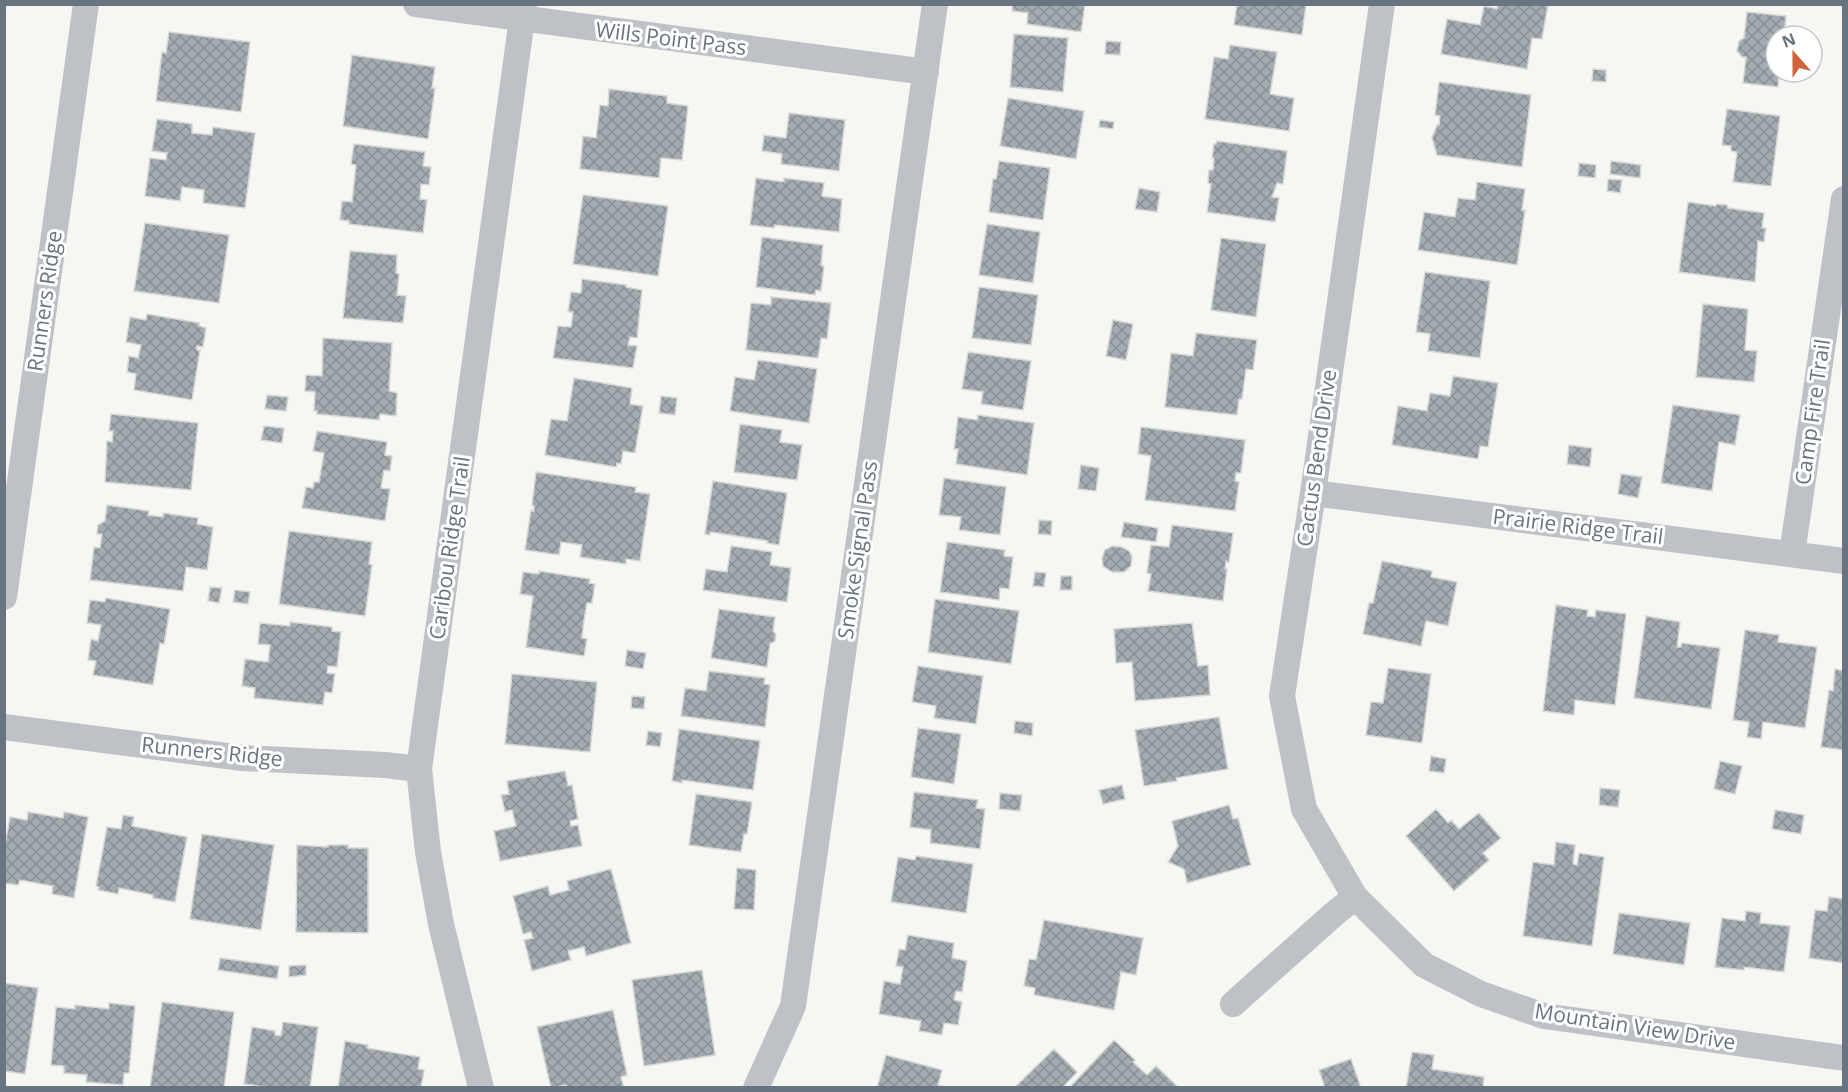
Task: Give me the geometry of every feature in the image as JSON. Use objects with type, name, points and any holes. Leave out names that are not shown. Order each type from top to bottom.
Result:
[{"type":"street","name":"Runners Ridge","points":[[4,597],[86,4]]},
{"type":"street","name":"Wills Point Pass","points":[[416,4],[522,12],[926,72]]},
{"type":"street","name":"Smoke Signal Pass","points":[[756,1088],[793,1006],[935,4]]},
{"type":"street","name":"Cactus Bend Drive","points":[[1355,897],[1304,809],[1282,696],[1382,4]]},
{"type":"street","name":"Caribou Ridge Trail","points":[[481,1088],[441,924],[428,852],[419,769],[522,12]]},
{"type":"street","name":"Camp Fire Trail","points":[[1792,554],[1844,199]]},
{"type":"street","name":"Prairie Ridge Trail","points":[[1313,493],[1844,561]]},
{"type":"street","name":"Runners Ridge","points":[[4,727],[242,758],[419,769]]},
{"type":"street","points":[[1233,1004],[1355,897]]},
{"type":"street","name":"Mountain View Drive","points":[[1355,897],[1424,966],[1481,994],[1544,1016],[1844,1058]]},
{"type":"building","points":[[1013,4],[1085,4],[1081,32],[1027,24],[1028,13],[1012,11]]},
{"type":"building","points":[[1237,4],[1306,4],[1302,35],[1234,25]]},
{"type":"building","points":[[1498,4],[1548,4],[1542,39],[1532,38],[1527,69],[1441,54],[1447,19],[1480,25],[1484,6],[1497,9]]},
{"type":"building","points":[[1747,12],[1786,16],[1785,24],[1764,24],[1764,84],[1778,84],[1778,87],[1743,83],[1746,57],[1742,57],[1737,51],[1739,41],[1744,38]]},
{"type":"building","points":[[169,32],[250,42],[241,112],[156,101],[162,52],[166,53]]},
{"type":"building","points":[[1014,34],[1068,38],[1063,92],[1010,87]]},
{"type":"building","points":[[1106,41],[1121,42],[1120,55],[1105,54]]},
{"type":"building","points":[[1230,45],[1277,52],[1270,94],[1294,98],[1289,131],[1205,119],[1214,57],[1228,59]]},
{"type":"building","points":[[352,55],[435,67],[432,88],[435,88],[428,139],[343,126]]},
{"type":"building","points":[[1593,69],[1606,70],[1606,82],[1592,81]]},
{"type":"building","points":[[1439,82],[1531,95],[1522,167],[1437,155],[1432,138],[1439,125],[1440,116],[1435,115]]},
{"type":"building","points":[[609,89],[667,96],[667,103],[688,106],[682,160],[661,158],[659,178],[580,169],[583,136],[596,138],[600,105],[608,106]]},
{"type":"building","points":[[1008,98],[1084,111],[1076,159],[1000,146]]},
{"type":"building","points":[[1727,109],[1780,116],[1771,186],[1733,182],[1737,152],[1731,151],[1731,146],[1722,145]]},
{"type":"building","points":[[789,113],[845,120],[839,171],[781,164],[782,154],[762,151],[764,135],[786,138]]},
{"type":"building","points":[[157,119],[192,124],[192,133],[212,135],[213,127],[255,133],[245,208],[203,203],[204,190],[182,187],[180,201],[145,196],[150,158],[166,160],[167,153],[152,151]]},
{"type":"building","points":[[1100,120],[1114,122],[1113,129],[1099,127]]},
{"type":"building","points":[[1217,141],[1287,151],[1283,184],[1277,183],[1272,197],[1279,198],[1275,222],[1207,212],[1211,184],[1208,183],[1209,170],[1213,170],[1214,158],[1212,158],[1214,144]]},
{"type":"building","points":[[354,144],[425,152],[423,166],[431,167],[429,185],[421,184],[420,199],[427,200],[423,233],[349,224],[349,221],[340,220],[342,201],[352,202],[356,165],[351,164]]},
{"type":"building","points":[[999,161],[1050,168],[1043,220],[989,212],[993,179],[996,179]]},
{"type":"building","points":[[1611,161],[1641,165],[1640,178],[1610,174]]},
{"type":"building","points":[[1579,163],[1596,165],[1595,178],[1578,176]]},
{"type":"building","points":[[756,178],[784,182],[784,178],[824,183],[822,196],[842,199],[839,232],[775,225],[774,228],[750,225]]},
{"type":"building","points":[[1608,179],[1622,180],[1620,193],[1607,191]]},
{"type":"building","points":[[1477,182],[1525,189],[1522,210],[1525,210],[1517,265],[1418,250],[1424,212],[1455,217],[1458,198],[1475,200]]},
{"type":"building","points":[[1139,188],[1160,192],[1157,212],[1135,209]]},
{"type":"building","points":[[583,195],[668,206],[658,276],[573,264]]},
{"type":"building","points":[[1688,202],[1715,206],[1717,204],[1727,205],[1728,208],[1764,213],[1762,228],[1766,228],[1764,242],[1758,241],[1755,282],[1679,272]]},
{"type":"building","points":[[145,223],[229,235],[219,303],[134,291]]},
{"type":"building","points":[[987,224],[1040,232],[1033,283],[979,275]]},
{"type":"building","points":[[762,237],[823,245],[821,265],[824,266],[821,291],[816,290],[815,295],[756,287]]},
{"type":"building","points":[[1221,238],[1266,244],[1256,317],[1211,310]]},
{"type":"building","points":[[350,251],[397,255],[396,273],[399,274],[397,295],[406,296],[403,323],[343,318]]},
{"type":"building","points":[[1425,272],[1490,281],[1480,358],[1428,351],[1430,334],[1416,332]]},
{"type":"building","points":[[582,279],[626,285],[626,287],[642,290],[637,338],[630,337],[628,345],[637,346],[633,368],[553,358],[558,326],[571,327],[573,312],[568,312],[571,292],[581,293]]},
{"type":"building","points":[[979,287],[1038,295],[1031,345],[972,338]]},
{"type":"building","points":[[771,297],[831,303],[827,339],[821,338],[818,358],[746,350],[751,303],[771,305]]},
{"type":"building","points":[[1703,304],[1748,309],[1745,350],[1757,351],[1754,382],[1696,377]]},
{"type":"building","points":[[147,314],[199,323],[199,326],[206,328],[203,347],[197,346],[197,350],[200,350],[192,400],[134,390],[136,374],[127,372],[129,356],[138,358],[141,345],[126,342],[130,317],[146,320]]},
{"type":"building","points":[[1113,320],[1133,324],[1126,360],[1106,356]]},
{"type":"building","points":[[1196,333],[1257,340],[1253,370],[1246,369],[1242,399],[1239,399],[1237,415],[1165,407],[1171,353],[1193,356]]},
{"type":"building","points":[[323,338],[392,343],[389,391],[397,393],[396,416],[380,414],[379,420],[317,414],[317,411],[314,411],[315,392],[305,391],[306,375],[322,376]]},
{"type":"building","points":[[968,352],[1031,361],[1023,410],[981,404],[983,392],[962,389]]},
{"type":"building","points":[[758,360],[817,369],[809,423],[730,411],[735,377],[754,380]]},
{"type":"building","points":[[1453,376],[1498,383],[1488,447],[1480,446],[1478,459],[1392,445],[1398,406],[1427,411],[1430,393],[1450,396]]},
{"type":"building","points":[[574,378],[632,388],[630,404],[643,406],[635,453],[623,451],[621,464],[617,463],[616,467],[545,455],[551,419],[567,421]]},
{"type":"building","points":[[267,395],[288,397],[286,411],[265,409]]},
{"type":"building","points":[[661,396],[677,398],[675,415],[659,413]]},
{"type":"building","points":[[1673,405],[1740,415],[1735,445],[1719,442],[1712,491],[1661,483]]},
{"type":"building","points":[[111,414],[198,423],[191,490],[105,482],[107,441],[112,442],[113,431],[109,431]]},
{"type":"building","points":[[978,415],[1034,423],[1027,475],[956,464],[958,449],[954,449],[958,417],[977,420]]},
{"type":"building","points":[[740,424],[782,430],[780,442],[802,445],[797,480],[734,472]]},
{"type":"building","points":[[264,426],[284,428],[282,443],[261,440]]},
{"type":"building","points":[[1141,427],[1245,440],[1241,473],[1236,473],[1235,481],[1239,482],[1235,511],[1145,500],[1151,456],[1138,454]]},
{"type":"building","points":[[317,431],[387,442],[385,455],[392,456],[390,471],[384,470],[381,488],[390,489],[385,521],[302,508],[306,487],[313,488],[314,482],[319,482],[324,453],[313,451]]},
{"type":"building","points":[[1569,445],[1592,448],[1590,467],[1567,464]]},
{"type":"building","points":[[1081,465],[1099,468],[1096,491],[1078,489]]},
{"type":"building","points":[[536,472],[636,487],[635,492],[650,494],[640,561],[626,559],[626,564],[580,557],[582,545],[561,542],[559,555],[525,550],[531,510],[534,511],[532,505]]},
{"type":"building","points":[[1621,474],[1642,477],[1638,498],[1618,494]]},
{"type":"building","points":[[944,478],[1006,487],[1000,535],[959,530],[961,517],[939,515]]},
{"type":"building","points":[[713,481],[787,493],[779,545],[767,543],[768,541],[710,532],[710,535],[705,534]]},
{"type":"building","points":[[107,505],[149,511],[148,515],[163,517],[163,513],[198,518],[197,524],[213,527],[207,570],[186,567],[183,591],[90,580],[94,547],[100,548],[102,534],[97,534],[98,525],[105,521]]},
{"type":"building","points":[[1039,520],[1052,521],[1051,535],[1038,534]]},
{"type":"building","points":[[1124,522],[1158,528],[1156,542],[1121,537]]},
{"type":"building","points":[[1172,525],[1233,533],[1229,562],[1226,561],[1223,601],[1148,591],[1151,574],[1147,573],[1151,545],[1169,547]]},
{"type":"building","points":[[289,531],[372,542],[369,564],[372,565],[365,616],[279,604]]},
{"type":"building","points":[[947,542],[1005,550],[1004,556],[1013,557],[1009,589],[1000,588],[999,600],[940,592]]},
{"type":"building","points":[[731,546],[772,552],[770,565],[791,568],[787,602],[703,590],[706,569],[727,572]]},
{"type":"building","points":[[1112,546],[1122,547],[1129,551],[1132,557],[1131,566],[1124,572],[1112,572],[1103,566],[1102,558],[1105,550]]},
{"type":"building","points":[[1382,561],[1432,571],[1431,577],[1457,582],[1448,626],[1426,621],[1421,646],[1363,634],[1369,603],[1373,603]]},
{"type":"building","points":[[539,571],[590,579],[589,583],[595,584],[592,603],[587,603],[584,620],[582,638],[587,639],[584,656],[526,647],[533,596],[520,594],[523,572],[539,574]]},
{"type":"building","points":[[1035,572],[1046,573],[1044,587],[1033,586]]},
{"type":"building","points":[[1061,576],[1072,576],[1072,590],[1060,590]]},
{"type":"building","points":[[210,587],[222,588],[219,603],[208,601]]},
{"type":"building","points":[[235,590],[250,592],[248,604],[233,602]]},
{"type":"building","points":[[106,598],[170,609],[164,644],[160,643],[153,685],[93,675],[96,661],[88,660],[91,639],[98,641],[101,625],[87,623],[90,600],[105,602]]},
{"type":"building","points":[[935,599],[1019,611],[1011,664],[928,652]]},
{"type":"building","points":[[1556,605],[1588,610],[1587,616],[1595,617],[1596,610],[1626,614],[1615,705],[1575,700],[1574,715],[1543,711]]},
{"type":"building","points":[[719,609],[775,617],[773,631],[776,634],[775,641],[770,644],[767,667],[711,658]]},
{"type":"building","points":[[1646,616],[1680,622],[1677,647],[1681,647],[1682,643],[1720,648],[1711,709],[1634,698]]},
{"type":"building","points":[[290,622],[332,627],[332,631],[341,632],[337,667],[328,666],[327,673],[335,674],[332,693],[325,692],[323,705],[254,698],[255,688],[242,686],[245,659],[268,662],[270,645],[258,644],[260,623],[290,626]]},
{"type":"building","points":[[1192,623],[1198,666],[1208,665],[1210,695],[1135,701],[1132,662],[1116,663],[1114,629]]},
{"type":"building","points":[[1745,630],[1779,635],[1778,642],[1817,647],[1805,728],[1763,722],[1761,739],[1747,737],[1749,722],[1733,720]]},
{"type":"building","points":[[627,650],[646,653],[643,669],[625,666]]},
{"type":"building","points":[[918,666],[983,676],[976,724],[934,718],[936,706],[912,702]]},
{"type":"building","points":[[1388,668],[1431,674],[1422,743],[1366,735],[1371,702],[1383,703]]},
{"type":"building","points":[[1835,669],[1844,671],[1844,750],[1821,747],[1829,690],[1833,691]]},
{"type":"building","points":[[709,671],[765,678],[764,684],[770,685],[765,727],[681,716],[685,688],[706,691]]},
{"type":"building","points":[[512,674],[597,682],[590,752],[505,744]]},
{"type":"building","points":[[632,696],[645,697],[644,709],[631,708]]},
{"type":"building","points":[[1219,717],[1228,769],[1144,786],[1135,730]]},
{"type":"building","points":[[1015,721],[1033,723],[1032,736],[1014,733]]},
{"type":"building","points":[[918,728],[961,734],[954,784],[911,777]]},
{"type":"building","points":[[679,729],[760,741],[753,790],[682,780],[682,783],[672,781]]},
{"type":"building","points":[[648,731],[662,733],[660,747],[646,745]]},
{"type":"building","points":[[1431,756],[1446,759],[1444,773],[1429,771]]},
{"type":"building","points":[[1720,761],[1742,766],[1735,794],[1714,789]]},
{"type":"building","points":[[565,771],[568,786],[572,785],[578,819],[570,821],[571,826],[578,825],[582,846],[500,861],[494,831],[516,826],[512,810],[505,812],[501,795],[509,794],[507,781]]},
{"type":"building","points":[[1122,785],[1125,799],[1103,804],[1099,790]]},
{"type":"building","points":[[1600,788],[1620,790],[1618,807],[1599,805]]},
{"type":"building","points":[[914,792],[978,800],[976,808],[985,809],[980,849],[930,843],[931,830],[910,827]]},
{"type":"building","points":[[1000,793],[1022,795],[1020,811],[999,809]]},
{"type":"building","points":[[696,794],[752,802],[747,834],[744,834],[741,852],[689,845]]},
{"type":"building","points":[[1229,805],[1233,819],[1238,818],[1251,865],[1187,883],[1184,869],[1168,862],[1178,846],[1172,821]]},
{"type":"building","points":[[1436,809],[1448,823],[1451,820],[1459,829],[1479,813],[1501,838],[1483,853],[1489,860],[1454,891],[1406,836]]},
{"type":"building","points":[[1775,810],[1804,815],[1801,834],[1772,829]]},
{"type":"building","points":[[28,812],[63,818],[64,812],[88,817],[74,898],[52,894],[53,886],[20,880],[18,885],[4,883],[4,850],[10,817],[27,820]]},
{"type":"building","points":[[123,815],[134,817],[132,826],[187,837],[175,902],[119,888],[118,894],[98,890],[99,887],[96,886],[107,827],[121,829]]},
{"type":"building","points":[[202,834],[274,845],[261,930],[190,919]]},
{"type":"building","points":[[1556,842],[1575,845],[1573,864],[1577,865],[1579,853],[1604,857],[1592,946],[1523,936],[1533,862],[1554,865]]},
{"type":"building","points":[[297,845],[328,847],[328,845],[348,845],[348,848],[368,848],[368,933],[296,932]]},
{"type":"building","points":[[916,856],[973,864],[966,913],[891,902],[898,857],[915,860]]},
{"type":"building","points":[[737,868],[756,870],[754,910],[734,909]]},
{"type":"building","points":[[611,869],[631,943],[586,956],[584,947],[568,951],[571,960],[532,971],[524,940],[533,938],[531,932],[523,934],[513,896],[548,886],[550,895],[569,890],[567,881]]},
{"type":"building","points":[[1829,897],[1844,899],[1844,963],[1809,958],[1815,910],[1827,911]]},
{"type":"building","points":[[1746,911],[1761,913],[1760,923],[1790,926],[1784,972],[1744,967],[1744,970],[1715,967],[1722,918],[1745,921]]},
{"type":"building","points":[[1619,913],[1690,923],[1684,965],[1613,954]]},
{"type":"building","points":[[1044,920],[1143,938],[1136,975],[1121,972],[1114,1010],[1034,995],[1035,988],[1024,986],[1029,959],[1036,960]]},
{"type":"building","points":[[908,935],[954,943],[952,958],[967,961],[962,992],[956,991],[954,1000],[962,1002],[958,1025],[944,1023],[942,1035],[919,1031],[921,1021],[879,1014],[884,981],[900,984],[903,967],[896,966],[899,949],[905,950]]},
{"type":"building","points":[[220,958],[279,966],[277,979],[218,970]]},
{"type":"building","points":[[306,965],[306,975],[289,977],[289,966]]},
{"type":"building","points":[[702,970],[715,1055],[644,1066],[632,980]]},
{"type":"building","points":[[4,983],[38,988],[25,1074],[4,1071]]},
{"type":"building","points":[[162,1002],[234,1012],[224,1088],[150,1088]]},
{"type":"building","points":[[109,1003],[135,1006],[129,1073],[124,1073],[123,1085],[86,1082],[87,1075],[64,1073],[64,1066],[51,1065],[56,1007],[75,1009],[75,1005],[109,1009]]},
{"type":"building","points":[[613,1010],[627,1075],[621,1077],[624,1088],[566,1088],[566,1085],[551,1088],[537,1027]]},
{"type":"building","points":[[283,1022],[318,1027],[310,1088],[259,1088],[259,1086],[244,1084],[252,1027],[275,1031],[275,1035],[281,1036]]},
{"type":"building","points":[[1114,1040],[1147,1075],[1156,1066],[1177,1086],[1175,1088],[1069,1088]]},
{"type":"building","points":[[345,1041],[368,1045],[367,1048],[420,1057],[418,1069],[424,1070],[421,1088],[338,1088]]},
{"type":"building","points":[[1054,1049],[1077,1072],[1062,1088],[1014,1088]]},
{"type":"building","points":[[1412,1052],[1434,1055],[1432,1069],[1484,1077],[1483,1088],[1406,1088]]},
{"type":"building","points":[[886,1055],[942,1070],[938,1085],[949,1088],[877,1088]]},
{"type":"building","points":[[1351,1059],[1361,1088],[1325,1088],[1319,1070]]}]
